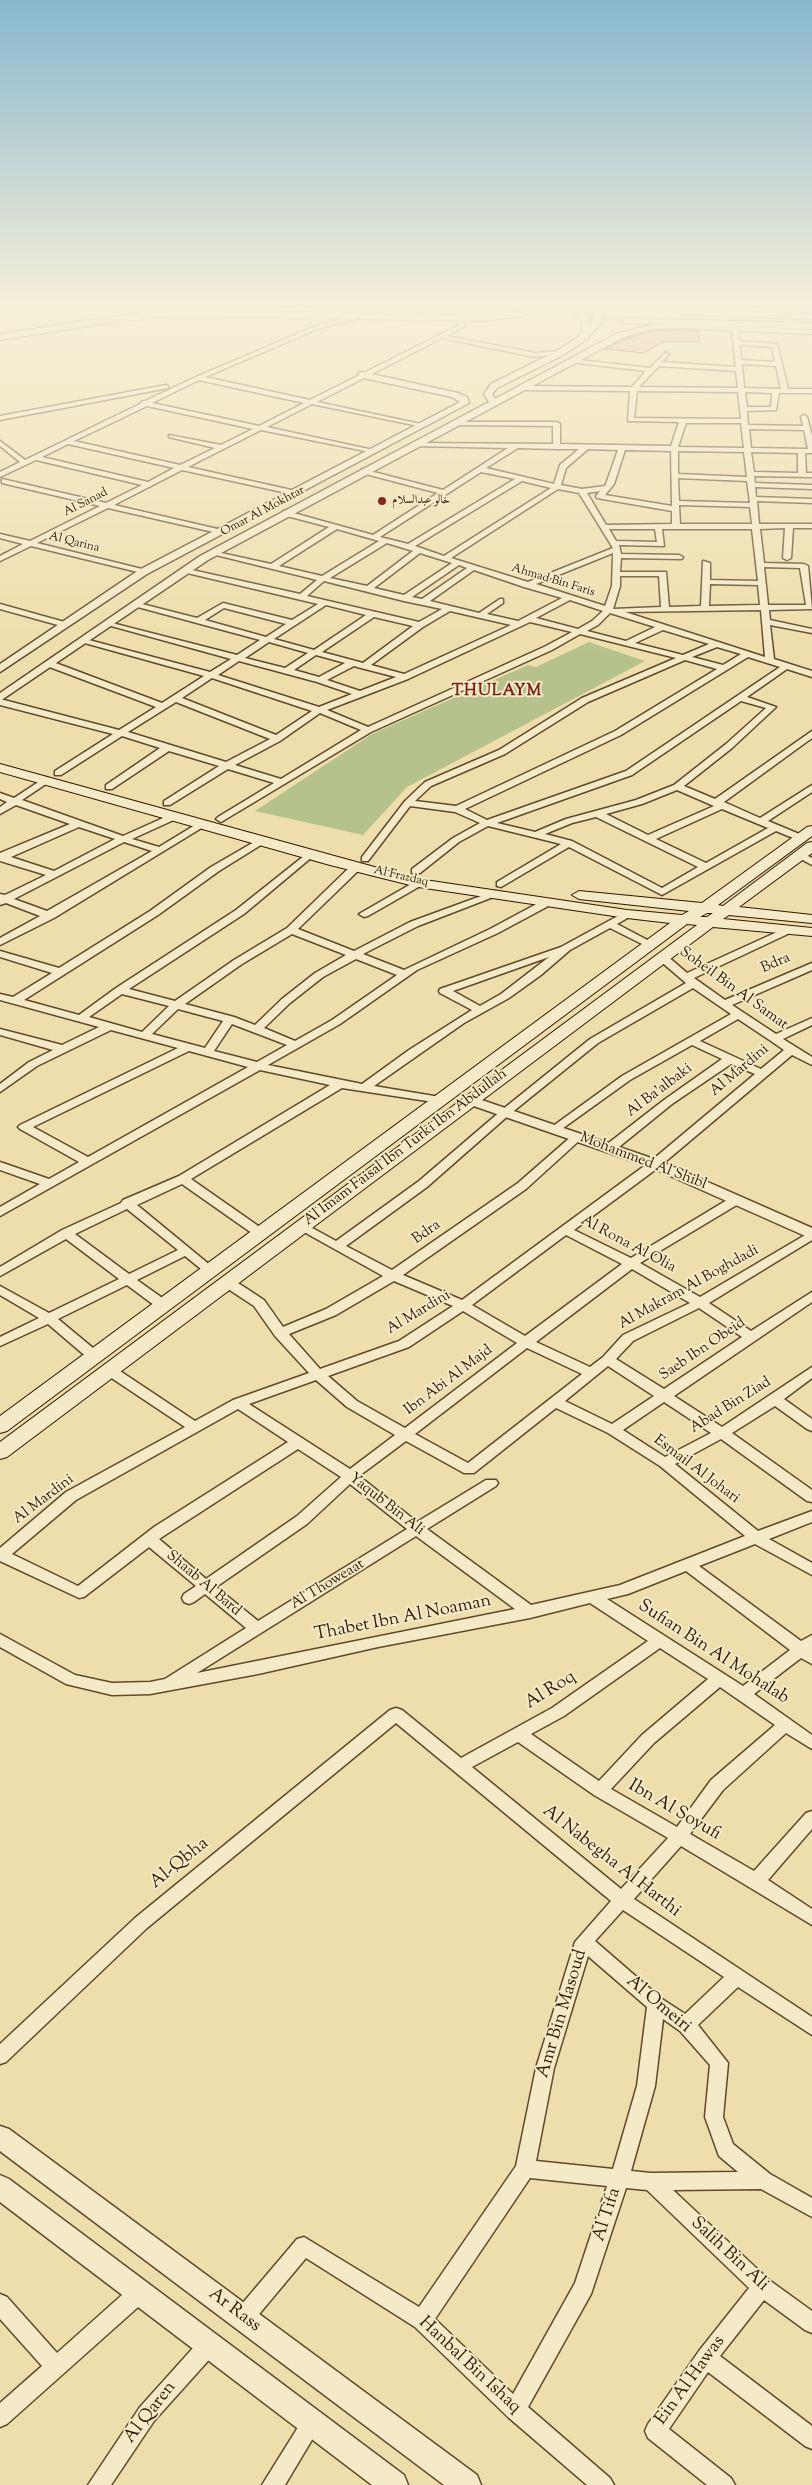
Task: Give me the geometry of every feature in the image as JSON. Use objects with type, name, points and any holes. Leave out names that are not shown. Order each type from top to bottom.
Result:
[{"type":"main road","name":"Al Frazdaq","points":[[0,756],[52,776],[174,816],[310,855],[361,863]]},
{"type":"main road","name":"Al Frazdaq","points":[[0,768],[109,787],[221,819],[361,863],[417,877],[498,889],[592,897],[788,930],[812,932]]},
{"type":"main road","name":"Al Imam Faisal Ibn Turki Ibn Abdullah","points":[[0,1426],[683,920],[724,910],[807,846]]},
{"type":"main road","name":"Al Imam Faisal Ibn Turki Ibn Abdullah","points":[[0,1452],[662,957],[706,915],[807,846]]},
{"type":"main road","name":"Al Frazdaq","points":[[498,889],[548,902],[683,920]]},
{"type":"main road","points":[[724,910],[812,919]]},
{"type":"street","points":[[3,478],[34,458],[106,422]]},
{"type":"street","points":[[231,422],[372,452]]},
{"type":"street","name":"Al Sanad","points":[[0,559],[271,422]]},
{"type":"street","points":[[402,422],[421,426]]},
{"type":"street","name":"Omar Al Mokhtar","points":[[3,664],[143,572],[429,422]]},
{"type":"street","name":"Omar Al Mokhtar","points":[[0,700],[212,553],[456,422]]},
{"type":"street","points":[[456,422],[558,424],[556,447]]},
{"type":"street","points":[[676,526],[674,449],[683,422]]},
{"type":"street","points":[[714,422],[806,428]]},
{"type":"street","points":[[416,444],[812,452],[805,422]]},
{"type":"street","points":[[745,424],[770,661]]},
{"type":"street","points":[[171,436],[220,447]]},
{"type":"street","points":[[67,442],[293,493]]},
{"type":"street","points":[[0,443],[25,463]]},
{"type":"street","points":[[373,538],[516,446]]},
{"type":"street","points":[[444,559],[557,487],[563,467],[586,447]]},
{"type":"street","points":[[592,507],[607,488],[617,467],[622,448]]},
{"type":"street","points":[[801,451],[802,475]]},
{"type":"street","points":[[34,458],[148,484]]},
{"type":"street","points":[[479,469],[582,491],[607,488]]},
{"type":"street","points":[[365,471],[444,492]]},
{"type":"street","points":[[751,479],[812,475]]},
{"type":"street","points":[[675,476],[751,479],[812,487]]},
{"type":"street","points":[[3,478],[219,532]]},
{"type":"street","points":[[409,547],[521,479]]},
{"type":"street","points":[[221,819],[368,730],[549,648],[595,623],[608,610],[616,586],[616,549],[582,491]]},
{"type":"street","points":[[600,496],[675,506],[812,501]]},
{"type":"street","name":"Ahmad Bin Faris","points":[[286,513],[409,547],[812,674]]},
{"type":"street","points":[[527,585],[616,549],[661,544],[658,526]]},
{"type":"street","points":[[787,558],[789,526]]},
{"type":"street","points":[[604,527],[812,526]]},
{"type":"street","points":[[272,567],[335,527]]},
{"type":"street","name":"Al Qarina","points":[[0,536],[143,572]]},
{"type":"street","points":[[300,598],[322,579],[340,570],[385,541]]},
{"type":"street","points":[[616,549],[679,557]]},
{"type":"street","points":[[367,590],[418,551]]},
{"type":"street","points":[[212,553],[518,624]]},
{"type":"street","points":[[404,599],[457,563]]},
{"type":"street","points":[[705,608],[706,563]]},
{"type":"street","points":[[608,610],[811,606],[804,566],[760,565]]},
{"type":"street","points":[[422,603],[472,568]]},
{"type":"street","points":[[186,570],[323,604],[420,625]]},
{"type":"street","points":[[616,574],[663,574],[664,609]]},
{"type":"street","points":[[705,582],[762,584]]},
{"type":"street","points":[[167,804],[226,766],[277,739],[319,710],[405,677],[529,619],[568,598]]},
{"type":"street","points":[[480,616],[500,601]]},
{"type":"street","points":[[137,604],[405,677]]},
{"type":"street","points":[[0,811],[323,604]]},
{"type":"street","points":[[199,620],[223,605],[293,623]]},
{"type":"street","points":[[0,606],[65,625]]},
{"type":"street","points":[[364,666],[420,625],[447,609]]},
{"type":"street","points":[[288,671],[371,615]]},
{"type":"street","points":[[529,619],[725,668]]},
{"type":"street","points":[[766,622],[812,631]]},
{"type":"street","points":[[108,624],[288,671],[360,694]]},
{"type":"street","points":[[626,644],[662,627]]},
{"type":"street","points":[[84,640],[212,675],[319,710],[368,730]]},
{"type":"street","points":[[144,1036],[176,1005],[238,962],[291,930],[361,863],[408,802],[428,784],[502,752],[585,700],[680,657],[716,644]]},
{"type":"street","points":[[457,809],[618,734],[747,654]]},
{"type":"street","points":[[320,680],[352,663]]},
{"type":"street","points":[[50,664],[163,706]]},
{"type":"street","points":[[364,914],[417,877],[456,840],[487,823],[629,773],[786,666]]},
{"type":"street","points":[[535,835],[569,821],[639,802],[676,787],[729,746],[772,707],[738,697]]},
{"type":"street","points":[[175,698],[277,739]]},
{"type":"street","points":[[0,700],[121,732],[281,782]]},
{"type":"street","points":[[650,838],[721,804],[812,734]]},
{"type":"street","points":[[109,787],[168,747]]},
{"type":"street","points":[[676,787],[776,827],[807,846]]},
{"type":"street","points":[[761,821],[812,788]]},
{"type":"street","points":[[0,796],[159,850]]},
{"type":"street","points":[[408,802],[457,809],[487,823],[569,843],[662,892],[776,827]]},
{"type":"street","points":[[596,814],[650,838],[706,867]]},
{"type":"street","points":[[2,899],[174,816]]},
{"type":"street","points":[[1,857],[80,823]]},
{"type":"street","points":[[0,942],[50,916],[203,824]]},
{"type":"street","points":[[15,1001],[154,913],[215,869],[261,841]]},
{"type":"street","points":[[257,1029],[286,1001],[319,975],[414,924],[498,889],[569,843]]},
{"type":"street","points":[[80,1019],[120,990],[240,912],[310,855]]},
{"type":"street","points":[[1,857],[54,874]]},
{"type":"street","points":[[2,899],[50,916]]},
{"type":"street","points":[[0,1212],[336,1022],[413,968],[494,931],[548,902]]},
{"type":"street","points":[[480,1010],[444,991],[566,948],[627,914]]},
{"type":"street","points":[[610,924],[650,944]]},
{"type":"street","points":[[291,930],[406,974]]},
{"type":"street","points":[[337,1246],[423,1184],[506,1112],[594,1041],[690,980],[788,930]]},
{"type":"street","points":[[364,1088],[413,1052],[505,996],[538,973],[566,948]]},
{"type":"street","points":[[0,954],[60,972]]},
{"type":"street","name":"Soheil Bin Al Samat","points":[[662,957],[690,980],[775,1039],[812,1062]]},
{"type":"street","name":"Bdra","points":[[725,1004],[812,966]]},
{"type":"street","points":[[120,990],[230,1019],[296,1045]]},
{"type":"street","points":[[0,997],[258,1066],[340,1084],[440,1100]]},
{"type":"street","points":[[555,1129],[626,1078],[739,1014]]},
{"type":"street","points":[[207,1053],[230,1019]]},
{"type":"street","name":"Al Mardini","points":[[775,1039],[812,1021]]},
{"type":"street","points":[[0,1090],[33,1064],[108,1027]]},
{"type":"street","points":[[0,1032],[64,1049]]},
{"type":"street","points":[[690,1041],[762,1074]]},
{"type":"street","points":[[88,1162],[24,1127],[188,1048]]},
{"type":"street","name":"Al Mardini","points":[[0,1555],[71,1496],[238,1403],[404,1344],[463,1305],[655,1164],[792,1049]]},
{"type":"street","name":"Al Ba'albaki","points":[[610,1148],[668,1102],[730,1058]]},
{"type":"street","points":[[0,1076],[14,1079]]},
{"type":"street","points":[[0,1272],[66,1234],[127,1203],[183,1179],[340,1084]]},
{"type":"street","name":"Mohammed Al Shibl","points":[[470,1100],[655,1164],[812,1235]]},
{"type":"street","name":"Bdra","points":[[280,1333],[331,1312],[393,1276],[522,1186],[577,1137]]},
{"type":"street","points":[[0,1166],[50,1184]]},
{"type":"street","points":[[183,1179],[260,1233]]},
{"type":"street","name":"Ibn Abi Al Majd","points":[[189,1598],[302,1520],[350,1476],[631,1263],[736,1200]]},
{"type":"street","points":[[127,1203],[184,1252],[210,1270]]},
{"type":"street","points":[[301,1226],[393,1276],[463,1305],[525,1342],[592,1373]]},
{"type":"street","name":"Al Rona Al Olia","points":[[565,1230],[631,1263],[700,1303],[751,1337]]},
{"type":"street","points":[[66,1234],[163,1305]]},
{"type":"street","name":"Al Makram Al Boghdadi","points":[[405,1434],[469,1470],[608,1360],[628,1338],[700,1303],[812,1235]]},
{"type":"street","points":[[0,1342],[184,1252]]},
{"type":"street","points":[[227,1282],[259,1303],[280,1333],[318,1376],[352,1404],[405,1434]]},
{"type":"street","points":[[0,1290],[49,1318],[94,1356]]},
{"type":"street","name":"Saeb Ibn Obeid","points":[[613,1430],[812,1296]]},
{"type":"street","points":[[608,1360],[722,1433],[812,1497]]},
{"type":"street","points":[[109,1370],[195,1427]]},
{"type":"street","name":"Abad Bin Ziad","points":[[665,1464],[722,1433],[775,1399],[812,1371]]},
{"type":"street","points":[[775,1399],[812,1426]]},
{"type":"street","name":"Esmail Al Johari","points":[[556,1402],[613,1430],[665,1464],[758,1539],[812,1570]]},
{"type":"street","name":"Yaqub Bin Ali","points":[[238,1403],[350,1476],[418,1530],[530,1612]]},
{"type":"street","points":[[0,1555],[80,1593],[149,1539],[298,1442]]},
{"type":"street","name":"Al Thoweaat","points":[[165,1686],[491,1483]]},
{"type":"street","name":"Thabet Ibn Al Noaman","points":[[0,1640],[71,1680],[112,1689],[165,1686],[530,1612],[623,1590],[758,1539],[812,1516]]},
{"type":"street","name":"Shaab Al Bard","points":[[149,1539],[256,1628]]},
{"type":"street","points":[[688,1565],[808,1649],[743,1694]]},
{"type":"street","name":"Sufian Bin Al Mohalab","points":[[592,1597],[743,1694],[812,1743]]},
{"type":"street","name":"Al Roq","points":[[459,1767],[558,1712],[659,1641]]},
{"type":"street","points":[[600,1790],[648,1739],[719,1679]]},
{"type":"street","name":"Al Nabegha Al Harthi","points":[[396,1714],[622,1900],[812,2027]]},
{"type":"street","name":"Al-Qbha","points":[[0,2056],[141,1922],[396,1714]]},
{"type":"street","name":"Amr Bin Masoud","points":[[422,2320],[525,2169],[545,2068],[584,1942],[679,1837],[717,1785],[786,1724]]},
{"type":"street","name":"Ibn Al Soyufi","points":[[519,1734],[600,1790],[756,1882],[812,1918]]},
{"type":"street","points":[[756,1882],[812,1818]]},
{"type":"street","name":"Al Omeiri","points":[[584,1942],[656,2004],[686,2025],[719,2063],[714,2117],[726,2150],[763,2180],[812,2208]]},
{"type":"street","points":[[686,2025],[736,1977]]},
{"type":"street","name":"Al Tifa","points":[[515,2410],[584,2287],[620,2177],[646,2086],[656,2004]]},
{"type":"street","name":"Ar Rass","points":[[0,2137],[468,2485]]},
{"type":"street","points":[[525,2169],[620,2177],[651,2182],[763,2180]]},
{"type":"street","name":"Salih Bin Ali","points":[[651,2182],[762,2287],[812,2323]]},
{"type":"street","points":[[0,2187],[394,2485]]},
{"type":"street","name":"Hanbal Bin Ishaq","points":[[243,2318],[304,2246],[422,2320],[515,2410],[603,2485]]},
{"type":"street","name":"Ein Al Hawas","points":[[724,2485],[655,2431],[706,2358],[762,2287]]},
{"type":"street","points":[[0,2417],[139,2293]]},
{"type":"street","points":[[0,2304],[56,2367]]},
{"type":"street","name":"Al Qaren","points":[[99,2485],[147,2414],[209,2345]]},
{"type":"street","points":[[706,2358],[812,2439]]},
{"type":"street","points":[[273,2485],[312,2423]]},
{"type":"green space","points":[[589,642],[645,661],[407,787],[363,835],[255,811],[372,734],[528,665],[536,667]]},
{"type":"place","name":"خالو عبدالسلام","points":[[382,501]]},
{"type":"district","name":"THULAYM","points":[[497,692]]}]
